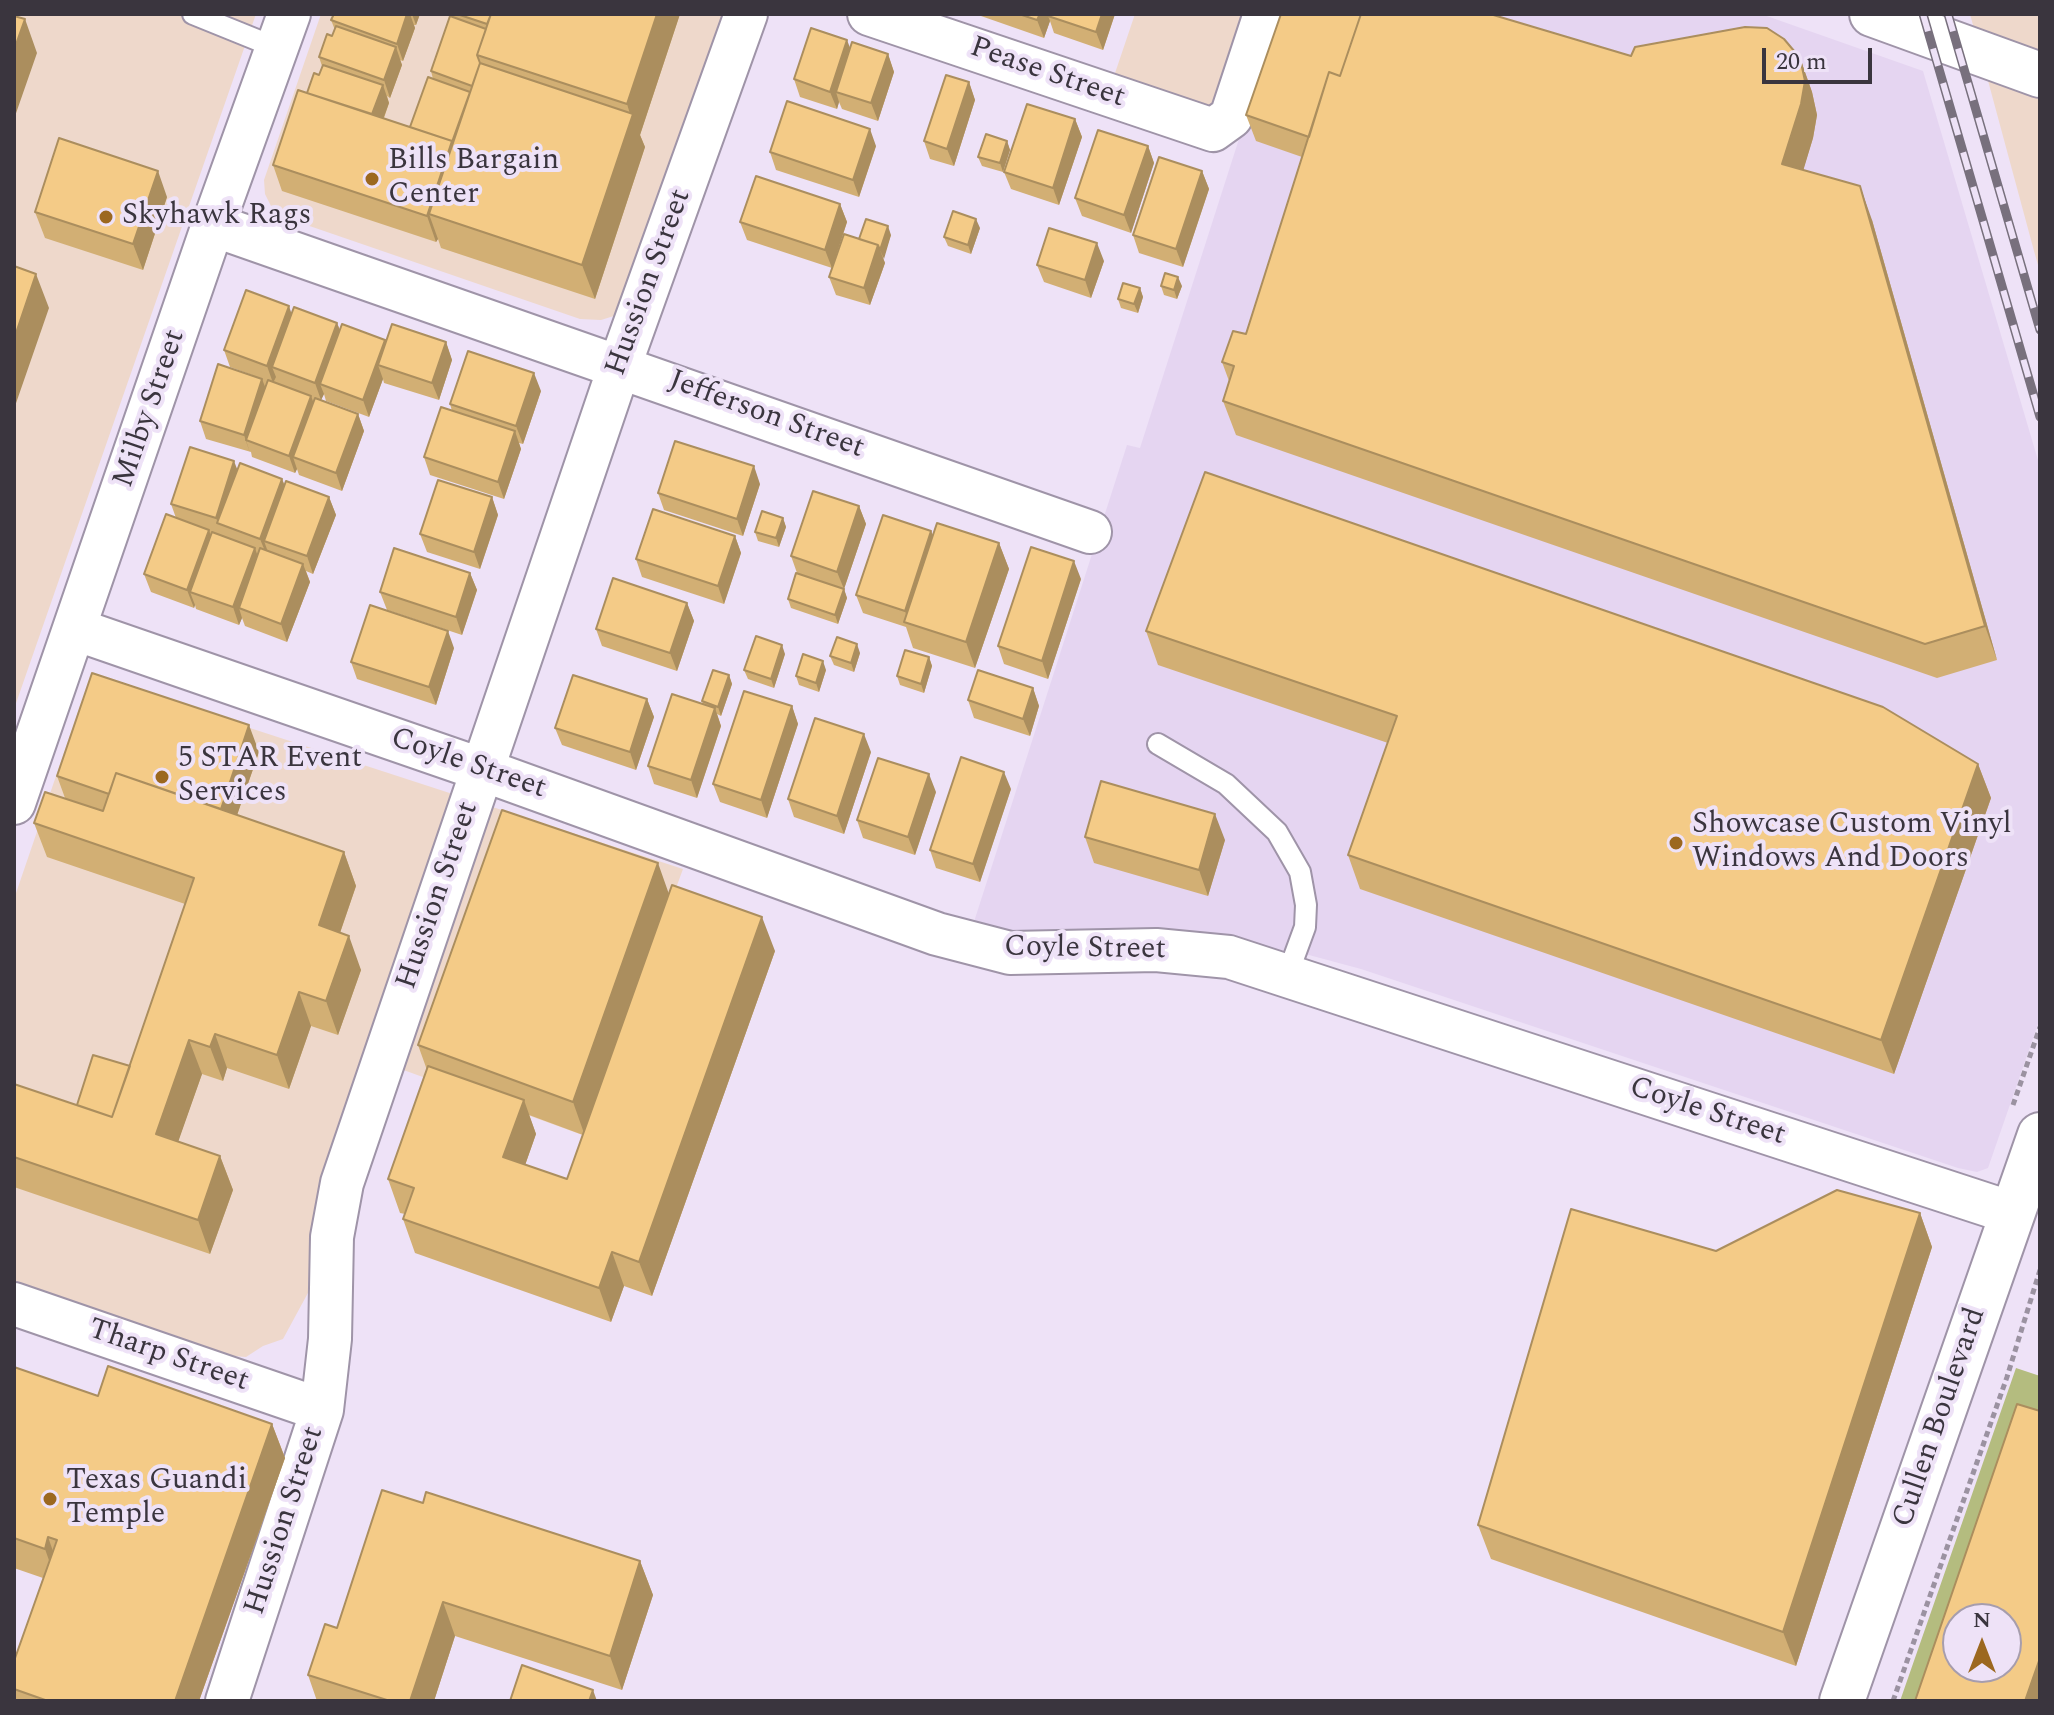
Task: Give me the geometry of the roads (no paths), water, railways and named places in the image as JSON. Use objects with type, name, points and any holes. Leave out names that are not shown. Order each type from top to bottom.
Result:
[{"type":"street","name":"Hussion Street","points":[[227,1701],[322,1410],[330,1339],[332,1237],[342,1183],[620,365],[746,14]]},
{"type":"street","name":"Pease Street","points":[[869,14],[1213,130],[1231,117],[1265,14]]},
{"type":"street","points":[[1872,14],[2040,75]]},
{"type":"street","name":"Milby Street","points":[[14,803],[283,31]]},
{"type":"street","name":"Jefferson Street","points":[[213,225],[1090,532]]},
{"type":"street","name":"Coyle Street","points":[[75,629],[483,770],[937,934],[1010,953],[1156,950],[1229,957],[2012,1213]]},
{"type":"street","name":"Cullen Boulevard","points":[[1842,1701],[2040,1135]]},
{"type":"street","name":"Tharp Street","points":[[14,1304],[322,1410]]},
{"type":"lane","points":[[193,14],[283,31]]},
{"type":"lane","points":[[1158,744],[1226,784],[1277,832],[1300,872],[1306,905],[1305,927],[1287,976]]},
{"type":"railway","points":[[1923,14],[2040,417]]},
{"type":"railway","points":[[1948,14],[2040,330]]},
{"type":"place","name":"Bills Bargain Center","points":[[372,179]]},
{"type":"place","name":"Skyhawk Rags","points":[[106,217]]},
{"type":"place","name":"5 STAR Event Services","points":[[162,777]]},
{"type":"place","name":"Showcase Custom Vinyl Windows And Doors","points":[[1676,843]]},
{"type":"place","name":"Texas Guandi Temple","points":[[50,1499]]}]
